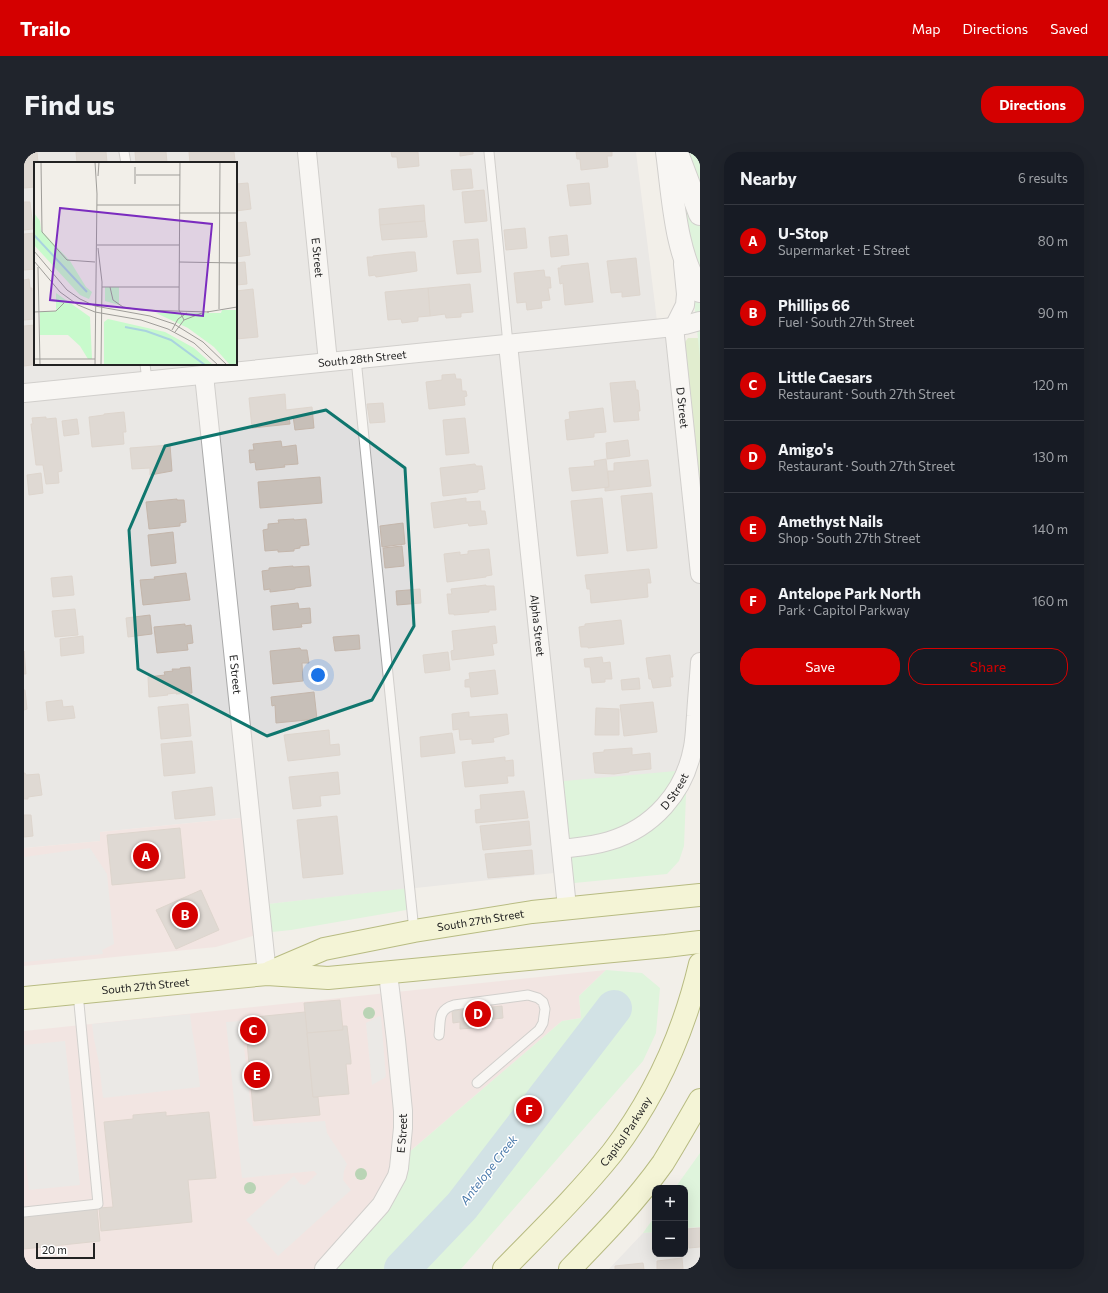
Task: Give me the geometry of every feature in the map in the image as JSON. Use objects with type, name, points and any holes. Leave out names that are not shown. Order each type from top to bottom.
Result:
[{"type":"main road","name":"South 27th Street","points":[[267,974],[324,950],[414,931],[567,907],[700,895]]},
{"type":"main road","name":"South 27th Street","points":[[24,998],[267,974],[328,978],[700,942]]},
{"type":"main road","name":"Capitol Parkway","points":[[506,1269],[612,1153],[648,1099],[670,1054],[688,1008],[700,964]]},
{"type":"main road","points":[[570,1269],[625,1210],[647,1183],[677,1140],[700,1100]]},
{"type":"street","name":"E Street","points":[[307,152],[328,362]]},
{"type":"street","points":[[667,152],[686,294],[685,305],[674,327]]},
{"type":"street","points":[[676,152],[700,214]]},
{"type":"street","points":[[680,243],[689,269],[700,291]]},
{"type":"street","name":"South 28th Street","points":[[24,393],[146,372],[204,375],[674,327],[700,321]]},
{"type":"street","name":"D Street","points":[[674,327],[700,574]]},
{"type":"street","name":"Alpha Street","points":[[508,344],[567,907]]},
{"type":"street","name":"E Street","points":[[204,375],[267,974]]},
{"type":"street","name":"D Street","points":[[561,849],[608,842],[632,833],[653,818],[671,798],[684,776],[693,748],[700,662]]},
{"type":"street","name":"E Street","points":[[324,1269],[381,1205],[397,1176],[399,1168],[403,1111],[388,973]]},
{"type":"lane","points":[[124,152],[126,162]]},
{"type":"lane","points":[[489,152],[508,344]]},
{"type":"lane","points":[[356,359],[414,931]]},
{"type":"lane","points":[[24,1212],[98,1204],[78,993]]},
{"type":"lane","points":[[439,1035],[441,1015],[447,1006],[528,995],[538,998],[543,1002],[545,1017],[539,1030],[477,1083]]},
{"type":"highlighted area","points":[[326,410],[405,468],[414,626],[372,700],[267,736],[138,669],[129,530],[165,446]]},
{"type":"shaded area","points":[[24,152],[636,152],[658,329],[674,327],[700,574],[700,662],[687,770],[563,872],[259,905],[250,817],[100,832],[101,841],[24,848]]},
{"type":"shaded area","points":[[250,817],[263,933],[216,947],[24,966],[24,848],[100,841],[100,832]]},
{"type":"shaded area","points":[[90,848],[107,874],[114,944],[102,950],[103,954],[24,962],[24,857]]},
{"type":"shaded area","points":[[606,970],[579,996],[581,1018],[562,1021],[400,1160],[399,1168],[324,1269],[24,1269],[24,1031]]},
{"type":"shaded area","points":[[190,1014],[200,1087],[103,1098],[92,1024]]},
{"type":"shaded area","points":[[379,1016],[381,1017],[386,1077],[372,1085],[366,1023]]},
{"type":"shaded area","points":[[241,1021],[253,1126],[325,1121],[327,1133],[347,1164],[344,1171],[343,1180],[351,1190],[278,1256],[246,1220],[294,1176],[300,1184],[305,1185],[317,1174],[314,1171],[242,1178],[226,1022]]},
{"type":"shaded area","points":[[65,1041],[80,1185],[29,1190],[24,1144],[24,1045]]},
{"type":"shaded area","points":[[700,1227],[700,1269],[609,1269],[643,1233],[652,1232],[652,1257],[688,1257],[688,1228]]},
{"type":"green space","points":[[678,152],[700,152],[700,358]]},
{"type":"green space","points":[[688,338],[700,338],[700,510],[684,354],[685,342]]},
{"type":"green space","points":[[687,770],[684,846],[679,861],[667,874],[564,884],[553,782]]},
{"type":"green space","points":[[410,888],[412,909],[291,930],[263,933],[259,905]]},
{"type":"green space","points":[[606,970],[642,973],[660,988],[656,1033],[643,1061],[461,1269],[324,1269],[376,1212],[400,1160],[562,1021],[581,1018],[579,996]]},
{"type":"green space","points":[[700,1153],[700,1227],[688,1228],[688,1185],[677,1185]]},
{"type":"green space","points":[[652,1220],[652,1232],[643,1233]]},
{"type":"building","points":[[24,152],[37,152],[38,162],[34,162],[34,187],[24,188]]},
{"type":"building","points":[[76,152],[106,152],[107,162],[77,162]]},
{"type":"building","points":[[135,152],[166,152],[167,162],[136,162]]},
{"type":"building","points":[[189,152],[234,152],[235,161],[190,162]]},
{"type":"building","points":[[391,152],[418,152],[419,166],[398,168],[397,157],[392,157]]},
{"type":"building","points":[[460,152],[473,152],[473,154],[460,156]]},
{"type":"building","points":[[576,152],[612,152],[612,156],[607,156],[608,167],[581,170],[580,159],[577,159]]},
{"type":"building","points":[[471,169],[473,188],[453,190],[451,170]]},
{"type":"building","points":[[248,183],[251,209],[237,211],[237,184]]},
{"type":"building","points":[[589,183],[591,204],[570,206],[567,185]]},
{"type":"building","points":[[484,190],[487,221],[465,223],[462,192]]},
{"type":"building","points":[[24,202],[30,202],[33,229],[24,230]]},
{"type":"building","points":[[424,205],[425,221],[380,225],[379,209]]},
{"type":"building","points":[[425,221],[427,237],[382,240],[380,225]]},
{"type":"building","points":[[246,222],[250,255],[237,257],[237,223]]},
{"type":"building","points":[[525,228],[527,248],[506,250],[504,230]]},
{"type":"building","points":[[34,233],[34,269],[24,270],[24,234]]},
{"type":"building","points":[[567,235],[569,255],[551,257],[549,237]]},
{"type":"building","points":[[478,239],[481,272],[457,274],[453,241]]},
{"type":"building","points":[[415,252],[417,271],[376,277],[375,275],[369,276],[367,257]]},
{"type":"building","points":[[636,258],[640,295],[622,297],[622,292],[611,293],[607,261]]},
{"type":"building","points":[[245,262],[247,284],[237,285],[237,263]]},
{"type":"building","points":[[588,263],[593,302],[565,305],[563,283],[560,284],[558,268],[561,268],[561,266]]},
{"type":"building","points":[[544,270],[545,277],[550,277],[551,288],[548,288],[550,300],[541,301],[542,308],[527,310],[526,302],[517,303],[514,273]]},
{"type":"building","points":[[29,279],[30,288],[32,288],[32,291],[34,290],[34,319],[24,320],[24,280]]},
{"type":"building","points":[[470,284],[473,312],[461,313],[461,317],[446,318],[445,314],[430,316],[428,288]]},
{"type":"building","points":[[428,288],[430,316],[418,317],[418,321],[402,323],[401,319],[388,320],[385,292]]},
{"type":"building","points":[[253,289],[258,337],[237,339],[237,291]]},
{"type":"building","points":[[34,325],[34,365],[24,366],[24,326]]},
{"type":"building","points":[[455,374],[456,379],[461,379],[462,391],[466,391],[467,396],[464,397],[465,405],[429,409],[426,382],[442,380],[442,375]]},
{"type":"building","points":[[635,381],[636,390],[638,390],[640,411],[638,411],[639,420],[614,422],[610,383]]},
{"type":"building","points":[[285,394],[286,410],[312,407],[314,428],[295,430],[293,416],[289,416],[290,424],[252,428],[249,398]]},
{"type":"building","points":[[383,403],[385,422],[370,423],[367,404]]},
{"type":"building","points":[[603,408],[606,432],[594,433],[594,437],[567,440],[565,420],[570,419],[569,412]]},
{"type":"building","points":[[124,412],[126,432],[123,432],[124,444],[92,447],[89,417]]},
{"type":"building","points":[[46,417],[46,419],[56,418],[62,471],[58,472],[59,483],[46,484],[43,465],[36,465],[31,424],[33,424],[32,418]]},
{"type":"building","points":[[465,418],[469,453],[446,455],[443,420]]},
{"type":"building","points":[[77,419],[79,434],[64,436],[62,421]]},
{"type":"building","points":[[628,440],[630,456],[607,459],[606,443]]},
{"type":"building","points":[[281,441],[282,447],[296,445],[298,464],[256,470],[255,462],[250,463],[249,450],[254,450],[253,444]]},
{"type":"building","points":[[170,445],[172,471],[150,475],[150,468],[132,469],[130,448]]},
{"type":"building","points":[[606,459],[609,487],[572,491],[569,468],[595,466],[594,461]]},
{"type":"building","points":[[648,460],[651,486],[605,491],[605,488],[609,487],[608,471],[614,471],[614,463]]},
{"type":"building","points":[[475,464],[476,466],[482,466],[485,489],[478,490],[478,492],[443,496],[440,468]]},
{"type":"building","points":[[41,473],[43,493],[29,495],[27,475]]},
{"type":"building","points":[[320,477],[322,503],[260,508],[258,482]]},
{"type":"building","points":[[652,493],[657,548],[627,551],[621,496]]},
{"type":"building","points":[[466,498],[466,502],[480,501],[481,511],[485,511],[487,524],[469,526],[468,523],[434,528],[431,503]]},
{"type":"building","points":[[602,498],[608,553],[577,556],[571,501]]},
{"type":"building","points":[[177,499],[184,500],[186,522],[180,523],[180,526],[149,529],[146,502]]},
{"type":"building","points":[[306,519],[309,545],[300,546],[300,548],[294,549],[294,551],[265,551],[263,530],[268,529],[268,524],[279,523],[278,520]]},
{"type":"building","points":[[403,523],[405,544],[382,547],[380,526]]},
{"type":"building","points":[[173,532],[176,563],[151,566],[148,535]]},
{"type":"building","points":[[402,546],[404,566],[385,568],[383,548]]},
{"type":"building","points":[[489,549],[492,575],[447,582],[444,554],[460,552],[460,555],[468,554],[468,551]]},
{"type":"building","points":[[309,566],[311,586],[270,592],[270,589],[264,590],[262,571],[269,570],[269,568]]},
{"type":"building","points":[[649,569],[651,583],[647,583],[648,597],[591,603],[590,589],[587,589],[585,575]]},
{"type":"building","points":[[186,573],[190,600],[143,605],[140,580],[155,579],[154,577]]},
{"type":"building","points":[[72,576],[74,595],[53,597],[51,578]]},
{"type":"building","points":[[486,585],[494,586],[496,610],[454,615],[449,614],[447,594],[452,594],[451,589]]},
{"type":"building","points":[[420,589],[421,603],[397,605],[396,591]]},
{"type":"building","points":[[298,603],[299,609],[310,608],[311,623],[301,624],[302,627],[273,630],[271,606]]},
{"type":"building","points":[[75,609],[78,635],[55,637],[52,611]]},
{"type":"building","points":[[150,615],[152,634],[128,637],[126,618]]},
{"type":"building","points":[[621,620],[624,644],[588,648],[581,647],[579,627],[585,626],[585,624]]},
{"type":"building","points":[[185,624],[185,626],[191,625],[193,643],[187,644],[188,650],[157,653],[154,627]]},
{"type":"building","points":[[495,626],[497,643],[492,644],[494,655],[452,660],[451,651],[454,650],[452,631]]},
{"type":"building","points":[[359,635],[360,649],[335,651],[333,637]]},
{"type":"building","points":[[83,636],[84,653],[61,656],[60,639]]},
{"type":"building","points":[[300,648],[301,650],[307,650],[309,663],[302,663],[303,681],[273,684],[270,651]]},
{"type":"building","points":[[24,651],[26,674],[24,674]]},
{"type":"building","points":[[448,652],[450,670],[425,673],[423,655]]},
{"type":"building","points":[[670,655],[673,677],[670,677],[671,686],[653,688],[651,679],[649,679],[646,658]]},
{"type":"building","points":[[602,657],[603,663],[610,662],[612,679],[605,679],[605,682],[592,683],[590,667],[585,667],[584,659]]},
{"type":"building","points":[[190,667],[192,693],[176,693],[149,697],[148,677],[165,675],[164,672],[173,671],[172,669]]},
{"type":"building","points":[[495,670],[498,694],[471,697],[470,687],[465,687],[465,680],[470,679],[469,673]]},
{"type":"building","points":[[639,678],[640,689],[622,690],[621,680]]},
{"type":"building","points":[[24,690],[27,709],[24,710]]},
{"type":"building","points":[[314,692],[317,719],[276,723],[275,705],[272,706],[271,697]]},
{"type":"building","points":[[62,700],[63,707],[73,706],[75,718],[48,721],[46,702]]},
{"type":"building","points":[[653,702],[657,732],[624,736],[620,705]]},
{"type":"building","points":[[188,704],[191,736],[161,739],[158,707]]},
{"type":"building","points":[[596,708],[619,709],[619,735],[595,735]]},
{"type":"building","points":[[469,712],[469,717],[507,714],[509,734],[493,738],[494,742],[472,744],[472,739],[460,740],[459,729],[453,730],[452,714]]},
{"type":"building","points":[[329,730],[330,745],[339,744],[340,755],[288,761],[284,735]]},
{"type":"building","points":[[452,733],[455,753],[421,757],[420,737]]},
{"type":"building","points":[[192,741],[195,773],[164,776],[161,744]]},
{"type":"building","points":[[632,748],[632,755],[650,753],[651,769],[614,774],[595,773],[593,753],[604,752],[604,750]]},
{"type":"building","points":[[505,757],[505,761],[513,760],[514,776],[507,776],[508,783],[465,787],[462,762]]},
{"type":"building","points":[[338,772],[340,794],[320,796],[321,806],[293,809],[289,777]]},
{"type":"building","points":[[24,773],[26,775],[39,774],[42,795],[24,799]]},
{"type":"building","points":[[212,787],[215,815],[175,819],[172,792]]},
{"type":"building","points":[[524,791],[528,818],[476,823],[475,810],[481,809],[480,795]]},
{"type":"building","points":[[24,815],[31,815],[33,836],[24,837]]},
{"type":"building","points":[[337,816],[343,874],[303,878],[297,820]]},
{"type":"building","points":[[529,821],[531,845],[483,850],[480,826]]},
{"type":"building","points":[[180,828],[185,878],[112,885],[107,835]]},
{"type":"building","points":[[532,850],[534,874],[488,878],[485,854]]},
{"type":"building","points":[[201,890],[219,930],[176,949],[156,910]]},
{"type":"building","points":[[340,1000],[343,1030],[307,1033],[304,1003]]},
{"type":"building","points":[[502,1006],[503,1018],[486,1020],[486,1027],[460,1029],[460,1022],[453,1023],[452,1011]]},
{"type":"building","points":[[305,1012],[313,1097],[318,1097],[320,1115],[254,1121],[245,1018]]},
{"type":"building","points":[[343,1026],[347,1026],[351,1061],[351,1064],[346,1064],[349,1094],[313,1097],[307,1033],[343,1030]]},
{"type":"building","points":[[166,1112],[166,1116],[209,1112],[216,1178],[188,1180],[192,1222],[101,1231],[99,1208],[113,1207],[104,1122],[133,1119],[133,1115]]},
{"type":"building","points":[[97,1208],[100,1241],[24,1249],[24,1216]]},
{"type":"building","points":[[700,1228],[700,1247],[689,1248],[688,1229]]},
{"type":"building","points":[[682,1258],[683,1269],[657,1269],[657,1261]]},
{"type":"building","points":[[643,1263],[644,1269],[615,1269],[615,1266]]},
{"type":"waterway","name":"Antelope Creek","points":[[402,1269],[462,1206],[614,1008]]},
{"type":"place","name":"U-Stop","points":[[146,856]]},
{"type":"place","name":"Phillips 66","points":[[185,915]]},
{"type":"place","name":"Amigo's","points":[[478,1014]]},
{"type":"place","name":"Little Caesars","points":[[253,1030]]},
{"type":"place","name":"Amethyst Nails","points":[[257,1075]]},
{"type":"place","name":"Antelope Park North","points":[[529,1110]]}]
